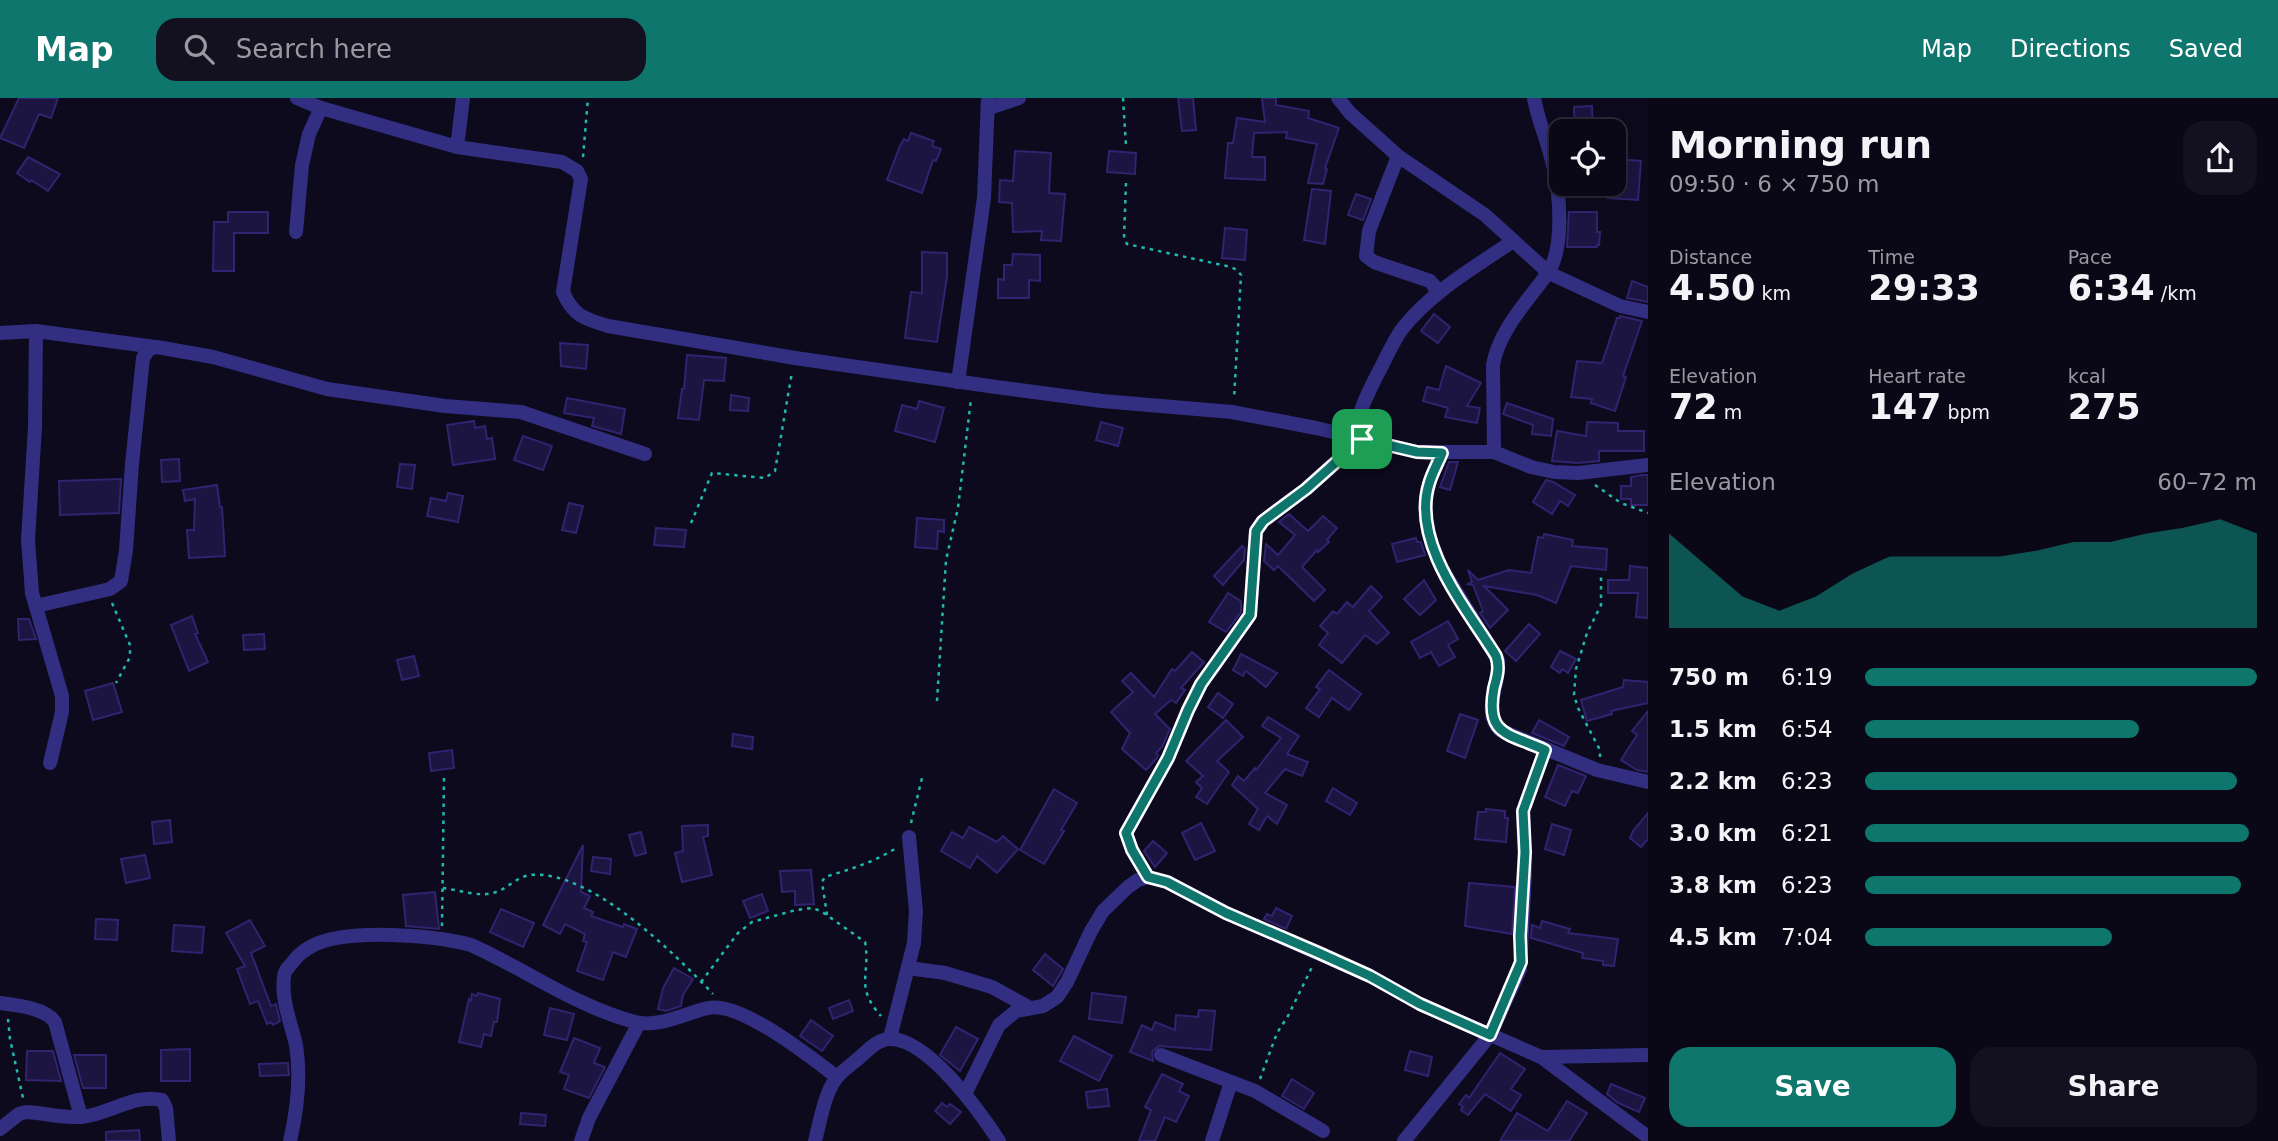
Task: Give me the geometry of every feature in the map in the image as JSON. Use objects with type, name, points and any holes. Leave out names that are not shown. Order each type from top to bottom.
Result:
[{"type":"street","points":[[297,98],[321,108],[457,147],[562,162],[577,171],[581,179],[563,283],[566,298],[582,318],[608,326],[795,358],[965,383],[1102,401],[1232,412],[1417,452],[1494,452],[1531,467],[1555,472],[1578,473],[1648,465]]},
{"type":"street","points":[[457,147],[463,98]]},
{"type":"street","points":[[965,383],[984,198],[988,103],[1019,98]]},
{"type":"street","points":[[1338,98],[1350,113],[1398,156],[1485,215],[1549,273],[1620,306],[1648,312]]},
{"type":"street","points":[[1494,452],[1495,353],[1526,303],[1549,273],[1558,247],[1559,207],[1553,162],[1538,120],[1534,98]]},
{"type":"street","points":[[296,232],[302,165],[309,134],[321,108]]},
{"type":"street","points":[[1398,156],[1369,231],[1366,256],[1374,262],[1430,281],[1435,287],[1436,295]]},
{"type":"street","points":[[1358,439],[1356,425],[1364,401],[1402,329],[1436,295],[1513,241]]},
{"type":"street","points":[[36,331],[35,427],[28,540],[32,593],[62,696],[62,712],[50,763]]},
{"type":"street","points":[[0,333],[36,331],[156,347],[268,370],[327,389],[445,406],[521,412],[645,454]]},
{"type":"street","points":[[36,606],[106,590],[118,586],[121,582],[143,358],[149,349],[156,347]]},
{"type":"street","points":[[1148,877],[1132,850],[1126,833],[1168,758],[1201,684],[1250,615],[1256,531],[1263,521],[1306,489],[1358,439]]},
{"type":"street","points":[[1442,453],[1429,485],[1426,518],[1434,554],[1496,656],[1499,668],[1493,697],[1494,723],[1500,730],[1597,770],[1648,782]]},
{"type":"street","points":[[1404,1141],[1490,1035],[1521,962],[1525,852],[1523,811],[1545,750]]},
{"type":"street","points":[[815,1141],[824,1106],[837,1077],[891,1033],[914,943],[916,911],[909,837]]},
{"type":"street","points":[[965,1092],[999,1025],[1016,1011],[1043,1006],[1057,997],[1068,982],[1091,930],[1103,911],[1128,887],[1148,877],[1167,882],[1226,913],[1370,976],[1420,1004],[1541,1057],[1648,1137]]},
{"type":"street","points":[[290,1141],[298,1067],[285,999],[285,971],[298,956],[313,945],[355,936],[411,936],[471,945],[610,1015],[639,1023],[667,1020],[710,1007],[725,1007],[795,1046],[837,1077]]},
{"type":"street","points":[[908,968],[946,973],[992,986],[1030,1008]]},
{"type":"street","points":[[3,1004],[47,1015],[55,1023],[81,1116]]},
{"type":"street","points":[[581,1141],[589,1118],[639,1023]]},
{"type":"street","points":[[891,1033],[936,1064],[965,1092],[999,1141]]},
{"type":"street","points":[[1161,1055],[1255,1091],[1323,1131]]},
{"type":"street","points":[[1541,1057],[1648,1055]]},
{"type":"street","points":[[1212,1141],[1231,1082]]},
{"type":"street","points":[[0,1129],[19,1114],[26,1112],[81,1116],[150,1098],[162,1100],[166,1108],[169,1141]]},
{"type":"path","points":[[581,179],[588,98]]},
{"type":"path","points":[[1123,98],[1126,146]]},
{"type":"path","points":[[1126,183],[1124,238],[1127,244],[1231,267],[1241,275],[1232,412]]},
{"type":"path","points":[[691,523],[712,474],[765,478],[775,471],[795,358]]},
{"type":"path","points":[[937,701],[946,560],[958,508],[965,383]]},
{"type":"path","points":[[1578,473],[1620,503],[1648,513]]},
{"type":"path","points":[[1597,770],[1600,750],[1574,695],[1576,669],[1587,633],[1601,605],[1601,575]]},
{"type":"path","points":[[106,590],[130,645],[130,657],[116,683]]},
{"type":"path","points":[[441,939],[444,776]]},
{"type":"path","points":[[827,915],[822,882],[825,877],[856,869],[882,858],[909,837],[922,779]]},
{"type":"path","points":[[443,888],[480,893],[496,892],[527,875],[547,875],[571,880],[605,900],[650,933],[725,1007]]},
{"type":"path","points":[[701,982],[738,933],[752,922],[813,908],[865,942],[865,992],[870,1004],[891,1033]]},
{"type":"path","points":[[1255,1091],[1277,1033],[1319,953]]},
{"type":"path","points":[[3,1004],[26,1112]]},
{"type":"building","points":[[19,98],[58,98],[51,118],[39,114],[24,148],[0,138]]},
{"type":"building","points":[[1178,98],[1193,98],[1196,130],[1182,131]]},
{"type":"building","points":[[1262,98],[1276,98],[1276,105],[1309,111],[1308,118],[1339,128],[1325,168],[1327,169],[1323,184],[1308,183],[1317,144],[1286,138],[1287,132],[1254,133],[1252,157],[1265,157],[1265,180],[1225,178],[1228,143],[1233,143],[1237,118],[1265,122]]},
{"type":"building","points":[[1592,106],[1593,119],[1574,119],[1574,107]]},
{"type":"building","points":[[911,133],[934,141],[932,146],[941,149],[936,161],[933,160],[922,193],[887,180],[900,146],[904,139],[908,141]]},
{"type":"building","points":[[1015,151],[1051,153],[1049,193],[1065,194],[1061,241],[1041,240],[1042,231],[1013,232],[1012,203],[999,202],[1000,180],[1013,181]]},
{"type":"building","points":[[1109,151],[1136,153],[1135,174],[1107,172]]},
{"type":"building","points":[[28,157],[60,174],[48,191],[17,173]]},
{"type":"building","points":[[1626,160],[1641,161],[1638,200],[1608,198],[1626,196]]},
{"type":"building","points":[[1312,189],[1331,191],[1325,244],[1304,240]]},
{"type":"building","points":[[1356,194],[1371,199],[1363,220],[1348,215]]},
{"type":"building","points":[[228,212],[268,212],[268,233],[234,233],[234,271],[213,271],[214,222],[228,222]]},
{"type":"building","points":[[1569,212],[1597,212],[1597,232],[1600,232],[1597,247],[1567,247]]},
{"type":"building","points":[[1225,228],[1247,230],[1245,260],[1222,258]]},
{"type":"building","points":[[922,252],[947,253],[947,277],[937,342],[905,338],[911,292],[922,293]]},
{"type":"building","points":[[1013,254],[1040,255],[1040,281],[1029,280],[1029,298],[998,298],[998,279],[1004,280],[1004,265],[1012,265]]},
{"type":"building","points":[[1632,281],[1648,287],[1648,302],[1627,298]]},
{"type":"building","points":[[1434,314],[1450,327],[1438,343],[1421,331]]},
{"type":"building","points":[[1620,316],[1642,321],[1623,376],[1626,377],[1615,411],[1591,403],[1592,399],[1571,397],[1577,361],[1602,363]]},
{"type":"building","points":[[560,343],[588,345],[586,369],[561,366]]},
{"type":"building","points":[[687,355],[726,358],[724,381],[704,380],[699,420],[678,418]]},
{"type":"building","points":[[1446,366],[1481,383],[1467,406],[1480,408],[1477,423],[1445,417],[1448,408],[1423,401],[1427,387],[1439,390]]},
{"type":"building","points":[[731,395],[749,398],[748,411],[730,410]]},
{"type":"building","points":[[567,398],[625,409],[621,434],[592,426],[594,418],[564,413]]},
{"type":"building","points":[[919,401],[944,408],[935,442],[895,431],[902,405],[917,409]]},
{"type":"building","points":[[1507,403],[1553,419],[1551,436],[1532,434],[1533,425],[1503,414]]},
{"type":"building","points":[[474,421],[475,428],[485,426],[487,439],[492,438],[495,459],[453,465],[447,425]]},
{"type":"building","points":[[1101,422],[1123,428],[1118,446],[1096,440]]},
{"type":"building","points":[[1587,422],[1618,423],[1618,431],[1644,431],[1644,451],[1599,451],[1599,461],[1552,461],[1557,431],[1586,436]]},
{"type":"building","points":[[523,436],[552,446],[543,470],[514,460]]},
{"type":"building","points":[[179,459],[180,481],[162,482],[161,460]]},
{"type":"building","points":[[1449,462],[1458,462],[1450,490],[1440,487]]},
{"type":"building","points":[[400,464],[415,465],[412,489],[397,487]]},
{"type":"building","points":[[1648,475],[1648,505],[1631,505],[1631,499],[1621,499],[1621,486],[1631,486],[1631,477]]},
{"type":"building","points":[[121,479],[119,513],[60,515],[59,481]]},
{"type":"building","points":[[1546,480],[1575,495],[1568,506],[1560,501],[1552,514],[1533,502]]},
{"type":"building","points":[[217,485],[222,507],[225,556],[189,558],[187,530],[194,530],[195,499],[185,501],[183,490]]},
{"type":"building","points":[[448,493],[463,496],[458,522],[427,516],[431,498],[446,501]]},
{"type":"building","points":[[569,503],[583,506],[576,533],[562,530]]},
{"type":"building","points":[[1289,514],[1308,531],[1323,516],[1337,528],[1327,540],[1329,542],[1318,552],[1317,550],[1302,567],[1325,590],[1314,601],[1278,566],[1274,570],[1264,561],[1266,544],[1278,555],[1295,535],[1279,522]]},
{"type":"building","points":[[917,518],[944,520],[944,532],[938,531],[937,549],[915,547]]},
{"type":"building","points":[[656,528],[686,530],[684,547],[654,545]]},
{"type":"building","points":[[1544,534],[1573,540],[1572,546],[1607,549],[1606,570],[1571,566],[1556,603],[1537,595],[1484,586],[1508,610],[1490,628],[1480,613],[1483,611],[1473,585],[1468,584],[1472,582],[1468,570],[1478,580],[1509,570],[1531,573],[1538,537],[1543,538]]},
{"type":"building","points":[[1416,538],[1417,542],[1421,542],[1425,555],[1397,562],[1392,544]]},
{"type":"building","points":[[1242,546],[1245,549],[1244,560],[1223,585],[1214,576]]},
{"type":"building","points":[[1630,566],[1648,568],[1648,618],[1636,617],[1638,593],[1608,593],[1608,580],[1629,580]]},
{"type":"building","points":[[1424,580],[1436,600],[1420,615],[1404,599]]},
{"type":"building","points":[[1371,586],[1382,597],[1369,611],[1389,633],[1377,644],[1365,635],[1342,663],[1319,645],[1328,633],[1320,626],[1333,611],[1337,614],[1347,602],[1353,607]]},
{"type":"building","points":[[1228,593],[1241,601],[1241,612],[1226,632],[1209,622]]},
{"type":"building","points":[[192,616],[198,633],[195,634],[208,662],[189,671],[171,625]]},
{"type":"building","points":[[18,619],[29,619],[36,639],[19,640]]},
{"type":"building","points":[[1448,621],[1458,639],[1448,645],[1455,657],[1439,666],[1431,652],[1420,658],[1411,642]]},
{"type":"building","points":[[1529,624],[1540,634],[1516,661],[1505,651]]},
{"type":"building","points":[[264,634],[265,649],[244,650],[243,635]]},
{"type":"building","points":[[1560,651],[1576,659],[1568,673],[1562,669],[1560,673],[1551,667]]},
{"type":"building","points":[[1192,652],[1204,662],[1181,688],[1185,690],[1176,703],[1171,700],[1155,714],[1170,729],[1162,747],[1156,753],[1157,758],[1146,770],[1122,749],[1130,733],[1111,712],[1133,692],[1122,681],[1131,673],[1154,697],[1172,669],[1175,671]]},
{"type":"building","points":[[1241,654],[1277,673],[1266,687],[1246,671],[1243,676],[1233,670]]},
{"type":"building","points":[[414,656],[419,676],[402,680],[397,660]]},
{"type":"building","points":[[1329,670],[1361,694],[1349,710],[1332,698],[1319,717],[1306,708],[1320,689],[1316,687]]},
{"type":"building","points":[[1624,680],[1648,682],[1648,703],[1611,711],[1612,714],[1587,721],[1581,700],[1623,687]]},
{"type":"building","points":[[113,683],[122,712],[93,720],[85,691]]},
{"type":"building","points":[[1218,693],[1233,704],[1223,718],[1208,707]]},
{"type":"building","points":[[1648,711],[1648,772],[1637,770],[1621,760],[1637,735],[1632,731]]},
{"type":"building","points":[[1460,714],[1478,720],[1465,758],[1447,751]]},
{"type":"building","points":[[1268,717],[1299,736],[1287,754],[1308,762],[1302,776],[1285,769],[1265,793],[1287,805],[1277,824],[1267,816],[1259,830],[1249,824],[1258,809],[1232,785],[1238,776],[1244,781],[1255,768],[1256,770],[1281,738],[1262,726]]},
{"type":"building","points":[[1226,720],[1243,737],[1217,761],[1229,772],[1207,804],[1196,797],[1202,788],[1196,782],[1203,776],[1186,761]]},
{"type":"building","points":[[1539,720],[1569,737],[1564,746],[1532,733]]},
{"type":"building","points":[[733,734],[753,737],[752,749],[732,746]]},
{"type":"building","points":[[452,750],[454,768],[431,771],[429,753]]},
{"type":"building","points":[[1558,765],[1586,776],[1578,793],[1572,791],[1565,806],[1545,797]]},
{"type":"building","points":[[1333,788],[1357,803],[1350,815],[1326,801]]},
{"type":"building","points":[[1054,789],[1077,803],[1044,864],[1020,850]]},
{"type":"building","points":[[1486,809],[1505,811],[1505,818],[1508,818],[1506,842],[1475,839],[1478,812],[1486,812]]},
{"type":"building","points":[[1648,813],[1648,839],[1641,847],[1630,838]]},
{"type":"building","points":[[170,820],[172,842],[154,844],[152,822]]},
{"type":"building","points":[[1201,823],[1215,851],[1195,860],[1182,833]]},
{"type":"building","points":[[1552,824],[1571,830],[1564,855],[1545,849]]},
{"type":"building","points":[[708,825],[708,836],[703,837],[712,875],[682,882],[675,853],[683,851],[682,826]]},
{"type":"building","points":[[969,827],[997,842],[1003,836],[1018,849],[997,873],[977,856],[970,868],[941,851],[952,832],[963,838]]},
{"type":"building","points":[[641,832],[646,853],[635,856],[629,835]]},
{"type":"building","points":[[1153,841],[1167,853],[1155,867],[1144,851]]},
{"type":"building","points":[[583,845],[581,892],[590,896],[584,908],[593,912],[591,916],[637,929],[626,957],[613,952],[603,980],[577,971],[587,942],[583,941],[585,934],[565,924],[560,934],[543,925]]},
{"type":"building","points":[[145,855],[150,878],[126,883],[121,859]]},
{"type":"building","points":[[593,857],[611,859],[610,874],[591,871]]},
{"type":"building","points":[[811,870],[814,904],[795,905],[795,891],[782,892],[780,871]]},
{"type":"building","points":[[1469,883],[1515,887],[1512,934],[1465,926]]},
{"type":"building","points":[[435,892],[439,929],[406,926],[403,895]]},
{"type":"building","points":[[762,894],[768,911],[750,918],[743,901]]},
{"type":"building","points":[[1276,908],[1292,916],[1286,929],[1264,919],[1267,914],[1272,916]]},
{"type":"building","points":[[501,909],[534,923],[523,947],[490,932]]},
{"type":"building","points":[[96,919],[118,920],[117,940],[95,939]]},
{"type":"building","points":[[250,920],[265,946],[251,953],[271,1006],[276,1004],[280,1021],[273,1025],[271,1022],[267,1024],[258,1001],[250,1004],[237,969],[245,966],[226,933]]},
{"type":"building","points":[[1542,921],[1570,929],[1568,933],[1618,939],[1614,966],[1603,965],[1603,961],[1582,958],[1583,953],[1531,938],[1532,925],[1540,928]]},
{"type":"building","points":[[174,925],[204,927],[202,953],[172,951]]},
{"type":"building","points":[[1045,954],[1063,969],[1053,986],[1033,970]]},
{"type":"building","points":[[674,968],[693,979],[683,995],[681,1006],[666,1011],[658,1009],[663,988]]},
{"type":"building","points":[[478,993],[500,999],[497,1022],[494,1022],[491,1036],[484,1034],[481,1047],[459,1042],[469,999],[471,1000],[472,994],[477,996]]},
{"type":"building","points":[[1092,993],[1126,997],[1122,1023],[1089,1019]]},
{"type":"building","points":[[849,1000],[853,1011],[833,1019],[829,1008]]},
{"type":"building","points":[[550,1008],[574,1014],[567,1040],[544,1035]]},
{"type":"building","points":[[1199,1010],[1215,1011],[1211,1050],[1159,1046],[1152,1052],[1153,1061],[1130,1052],[1142,1025],[1152,1030],[1155,1022],[1175,1030],[1176,1015],[1198,1017]]},
{"type":"building","points":[[811,1020],[833,1036],[822,1051],[800,1036]]},
{"type":"building","points":[[956,1027],[978,1039],[960,1071],[940,1055]]},
{"type":"building","points":[[1074,1036],[1112,1056],[1099,1081],[1060,1061]]},
{"type":"building","points":[[574,1038],[600,1048],[594,1063],[605,1067],[589,1098],[564,1089],[569,1075],[560,1072]]},
{"type":"building","points":[[190,1049],[190,1081],[161,1081],[161,1050]]},
{"type":"building","points":[[27,1051],[53,1051],[61,1081],[26,1080]]},
{"type":"building","points":[[1410,1051],[1432,1057],[1428,1076],[1405,1070]]},
{"type":"building","points":[[1500,1053],[1525,1069],[1511,1089],[1521,1095],[1511,1111],[1485,1094],[1468,1115],[1461,1110],[1463,1107],[1459,1104],[1466,1095],[1469,1098]]},
{"type":"building","points":[[74,1055],[106,1055],[106,1088],[83,1088]]},
{"type":"building","points":[[288,1063],[289,1075],[260,1076],[259,1064]]},
{"type":"building","points":[[1162,1074],[1183,1084],[1179,1091],[1189,1096],[1176,1122],[1165,1117],[1155,1141],[1139,1141],[1151,1110],[1145,1107]]},
{"type":"building","points":[[1292,1079],[1314,1093],[1304,1109],[1282,1096]]},
{"type":"building","points":[[1611,1084],[1645,1098],[1639,1112],[1618,1103],[1607,1094]]},
{"type":"building","points":[[1107,1089],[1109,1106],[1088,1108],[1086,1092]]},
{"type":"building","points":[[1567,1101],[1587,1113],[1569,1141],[1500,1141],[1517,1113],[1548,1131]]},
{"type":"building","points":[[942,1103],[947,1107],[950,1104],[961,1112],[950,1124],[935,1111]]},
{"type":"building","points":[[521,1113],[546,1115],[545,1126],[520,1124]]},
{"type":"building","points":[[139,1130],[140,1141],[106,1141],[106,1132]]},
{"type":"route","points":[[1362,439],[1417,452],[1442,453],[1429,485],[1426,502],[1426,518],[1434,554],[1496,656],[1499,668],[1493,697],[1494,723],[1500,730],[1545,750],[1523,811],[1525,874],[1520,969],[1490,1035],[1420,1004],[1370,976],[1226,913],[1167,882],[1148,877],[1132,850],[1126,833],[1168,758],[1201,684],[1250,615],[1256,531],[1263,521],[1306,489],[1362,439]]}]
